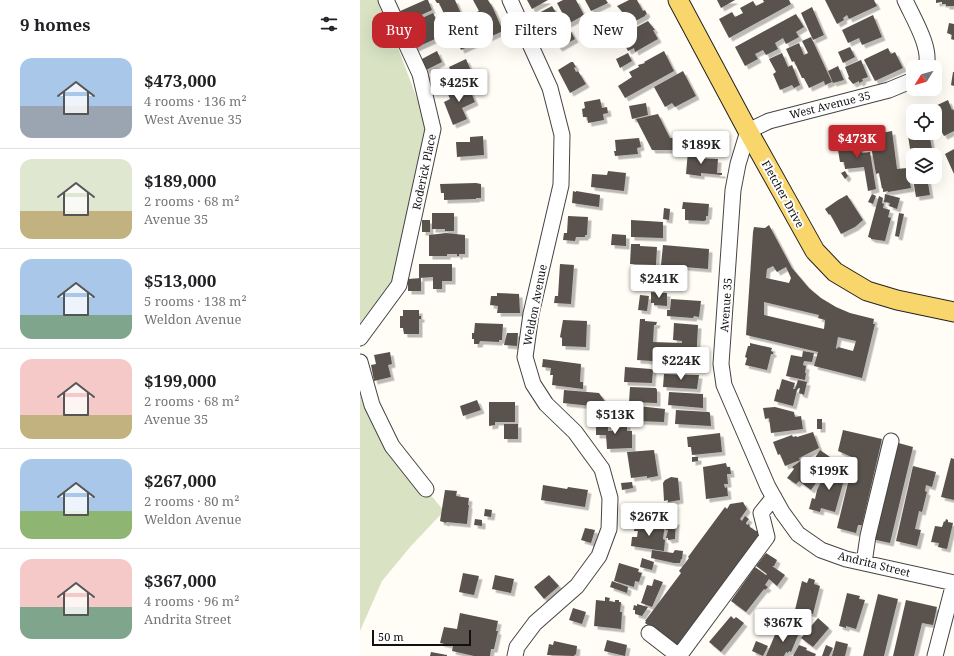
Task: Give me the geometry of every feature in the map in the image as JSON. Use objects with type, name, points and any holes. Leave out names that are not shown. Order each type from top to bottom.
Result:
[{"type":"main road","name":"Fletcher Drive","points":[[678,0],[748,131],[815,251],[835,272],[867,291],[897,300],[954,312]]},
{"type":"street","name":"Roderick Place","points":[[360,338],[399,286],[433,129],[420,74],[386,0]]},
{"type":"street","name":"Weldon Avenue","points":[[510,0],[550,88],[562,135],[561,185],[531,314],[525,357],[533,384],[546,404],[574,432],[602,469],[610,498],[609,529],[599,556],[577,586],[535,623],[517,647],[515,656]]},
{"type":"street","points":[[905,0],[926,45],[928,60]]},
{"type":"street","name":"West Avenue 35","points":[[748,131],[770,121],[889,90],[906,83]]},
{"type":"street","name":"Avenue 35","points":[[748,131],[738,164],[733,190],[721,364],[724,385],[768,487],[782,512],[798,534]]},
{"type":"street","points":[[360,362],[372,405],[392,446],[426,490]]},
{"type":"street","points":[[860,562],[868,536],[891,441]]},
{"type":"street","points":[[860,562],[880,467]]},
{"type":"street","points":[[648,633],[676,654],[682,652],[767,537],[761,513],[774,497]]},
{"type":"street","name":"Andrita Street","points":[[798,534],[821,550],[860,562],[954,583]]},
{"type":"street","points":[[935,656],[954,583]]},
{"type":"green space","points":[[360,0],[380,0],[384,12],[372,12],[372,48],[398,48],[428,128],[395,285],[360,329]]},
{"type":"green space","points":[[360,372],[403,462],[444,511],[411,546],[382,581],[360,631]]},
{"type":"building","points":[[425,0],[428,0],[432,10],[426,13],[398,12]]},
{"type":"building","points":[[435,0],[455,0],[460,12],[443,12],[439,3]]},
{"type":"building","points":[[473,0],[488,0],[501,26],[501,32],[493,36],[493,12],[477,12],[479,11]]},
{"type":"building","points":[[527,0],[548,0],[532,9]]},
{"type":"building","points":[[563,0],[576,0],[582,12],[579,12],[579,18],[571,22],[571,12],[562,12],[557,3]]},
{"type":"building","points":[[585,0],[606,0],[608,3],[591,11]]},
{"type":"building","points":[[629,0],[637,0],[643,11],[645,10],[647,14],[637,20],[637,12],[622,12],[617,6]]},
{"type":"building","points":[[717,0],[735,0],[721,8]]},
{"type":"building","points":[[763,0],[789,0],[791,4],[729,38],[719,19],[732,12],[735,17],[743,13],[740,8],[753,1],[756,6],[764,2]]},
{"type":"building","points":[[825,0],[874,0],[877,6],[849,19],[847,15],[843,18],[844,20],[837,24]]},
{"type":"building","points":[[936,0],[954,0],[954,6],[946,6],[946,4],[942,4],[942,2],[936,3]]},
{"type":"building","points":[[552,6],[556,12],[541,12]]},
{"type":"building","points":[[812,7],[824,35],[813,40],[801,13]]},
{"type":"building","points":[[433,13],[434,15],[434,39],[426,43],[426,16]]},
{"type":"building","points":[[796,14],[804,27],[796,32],[799,37],[786,44],[783,38],[775,43],[778,49],[766,55],[763,50],[755,54],[758,59],[745,66],[735,47]]},
{"type":"building","points":[[873,15],[882,37],[862,45],[859,38],[848,43],[842,30]]},
{"type":"building","points":[[648,21],[655,30],[653,30],[658,39],[635,52],[634,48],[637,48],[637,27]]},
{"type":"building","points":[[949,23],[954,24],[954,40],[951,39],[952,35],[947,33]]},
{"type":"building","points":[[571,32],[575,39],[571,41]]},
{"type":"building","points":[[811,37],[832,82],[825,85],[824,81],[809,88],[804,78],[802,78],[794,61],[792,62],[786,49],[799,43],[804,55],[808,53],[802,41]]},
{"type":"building","points":[[850,47],[855,57],[843,63],[838,52]]},
{"type":"building","points":[[626,48],[634,48],[628,51]]},
{"type":"building","points":[[888,48],[891,54],[895,52],[903,68],[875,81],[864,60]]},
{"type":"building","points":[[437,51],[442,62],[426,70],[420,60]]},
{"type":"building","points":[[664,51],[674,71],[625,98],[618,86],[632,77],[629,72],[639,67],[638,65],[645,63],[644,62]]},
{"type":"building","points":[[628,53],[632,61],[620,68],[616,59]]},
{"type":"building","points":[[782,53],[788,67],[792,65],[800,85],[794,88],[792,85],[780,90],[773,74],[776,72],[769,59]]},
{"type":"building","points":[[466,59],[472,73],[455,81],[449,67]]},
{"type":"building","points":[[861,60],[868,77],[862,79],[863,81],[859,83],[859,81],[853,84],[848,78],[849,77],[845,67]]},
{"type":"building","points":[[573,62],[576,67],[574,68],[576,72],[578,71],[586,84],[570,93],[558,70]]},
{"type":"building","points":[[838,66],[844,80],[833,83],[828,71]]},
{"type":"building","points":[[683,71],[696,96],[675,107],[672,103],[665,107],[654,87]]},
{"type":"building","points":[[954,72],[954,86],[951,85]]},
{"type":"building","points":[[467,83],[475,102],[462,108],[467,119],[453,125],[444,102],[450,99],[447,92]]},
{"type":"building","points":[[600,99],[602,108],[607,107],[608,113],[603,114],[604,120],[588,123],[587,117],[583,117],[582,109],[585,108],[584,102]]},
{"type":"building","points":[[948,100],[952,110],[953,109],[954,111],[954,131],[944,136],[942,132],[942,104],[940,104]]},
{"type":"building","points":[[646,103],[648,115],[632,119],[629,106]]},
{"type":"building","points":[[658,114],[670,138],[674,138],[673,141],[683,141],[683,138],[697,139],[696,150],[652,150],[636,119]]},
{"type":"building","points":[[892,131],[897,169],[906,168],[906,184],[910,184],[911,188],[883,192],[879,173],[876,174],[869,135]]},
{"type":"building","points":[[859,135],[862,153],[870,152],[876,189],[868,191],[864,167],[845,169],[844,162],[840,162],[837,144],[851,143],[850,136]]},
{"type":"building","points":[[483,136],[484,155],[457,157],[456,142],[470,142],[470,137]]},
{"type":"building","points":[[639,138],[641,147],[637,148],[638,154],[615,156],[615,140]]},
{"type":"building","points":[[909,140],[930,140],[932,148],[910,148]]},
{"type":"building","points":[[954,149],[954,174],[945,154]]},
{"type":"building","points":[[688,151],[697,151],[697,158],[718,159],[717,173],[722,173],[722,175],[701,173],[701,176],[686,174]]},
{"type":"building","points":[[608,171],[626,173],[624,191],[591,187],[592,174],[607,175]]},
{"type":"building","points":[[845,171],[848,176],[845,179],[841,173]]},
{"type":"building","points":[[440,184],[481,184],[481,198],[444,200],[444,193],[441,193]]},
{"type":"building","points":[[914,184],[928,184],[930,195],[916,197]]},
{"type":"building","points":[[573,191],[600,195],[599,207],[572,203]]},
{"type":"building","points":[[872,194],[876,196],[873,204],[868,202]]},
{"type":"building","points":[[885,194],[900,198],[897,209],[889,206],[890,203],[884,202]]},
{"type":"building","points":[[847,195],[863,220],[855,227],[841,234],[830,214],[829,215],[825,209]]},
{"type":"building","points":[[879,196],[883,198],[883,208],[890,210],[888,217],[891,218],[885,241],[871,239],[868,237]]},
{"type":"building","points":[[683,202],[709,204],[708,216],[706,216],[706,220],[685,220],[685,209],[682,209]]},
{"type":"building","points":[[664,208],[670,209],[669,220],[663,219]]},
{"type":"building","points":[[432,213],[454,213],[454,231],[432,229]]},
{"type":"building","points":[[899,213],[904,214],[899,237],[895,236]]},
{"type":"building","points":[[568,216],[588,217],[587,235],[585,235],[585,237],[576,237],[575,241],[563,240],[564,233],[567,233]]},
{"type":"building","points":[[422,220],[430,220],[430,232],[422,232]]},
{"type":"building","points":[[631,220],[663,222],[663,238],[631,237]]},
{"type":"building","points":[[769,225],[792,268],[809,288],[821,298],[836,307],[850,313],[874,319],[873,324],[875,324],[862,378],[814,366],[818,352],[746,335],[753,232],[754,227],[765,228]],"holes":[[[773,266],[777,272],[786,267],[791,278],[789,283],[766,278],[767,269]],[[764,302],[819,315],[818,318],[825,320],[824,329],[764,315]],[[838,337],[856,341],[853,351],[838,347],[837,349]]]},
{"type":"building","points":[[446,233],[465,235],[465,254],[459,254],[459,256],[457,256],[457,254],[447,254],[447,256],[429,256],[429,235]]},
{"type":"building","points":[[612,234],[626,235],[626,246],[611,245]]},
{"type":"building","points":[[631,244],[657,247],[656,265],[630,264]]},
{"type":"building","points":[[663,245],[709,249],[708,269],[661,265]]},
{"type":"building","points":[[419,264],[452,264],[452,281],[442,281],[442,289],[433,289],[433,277],[419,278]]},
{"type":"building","points":[[560,264],[574,265],[571,304],[554,303],[555,296],[558,296]]},
{"type":"building","points":[[421,278],[421,291],[408,291],[408,279]]},
{"type":"building","points":[[651,292],[667,293],[667,306],[654,305],[654,303],[651,303]]},
{"type":"building","points":[[497,293],[519,294],[520,313],[497,313],[498,306],[490,305],[491,296],[497,296]]},
{"type":"building","points":[[640,295],[649,296],[647,311],[638,310]]},
{"type":"building","points":[[671,299],[701,301],[699,317],[667,316],[667,310],[670,310]]},
{"type":"building","points":[[403,310],[419,310],[419,316],[421,316],[421,319],[419,319],[419,334],[404,334],[403,328],[400,328],[400,316],[403,316]]},
{"type":"building","points":[[640,319],[657,322],[656,325],[654,325],[653,342],[682,343],[682,341],[673,340],[674,323],[698,325],[696,364],[637,360]]},
{"type":"building","points":[[563,320],[587,321],[586,347],[562,346],[562,338],[560,337]]},
{"type":"building","points":[[475,323],[503,324],[502,340],[499,340],[499,342],[480,341],[479,344],[474,344],[472,333],[474,333]]},
{"type":"building","points":[[507,333],[518,333],[517,346],[504,345]]},
{"type":"building","points":[[750,343],[772,348],[771,351],[773,354],[771,354],[767,370],[745,365],[747,358],[745,357]]},
{"type":"building","points":[[803,351],[814,353],[812,362],[804,361],[803,365],[806,366],[805,380],[786,376],[791,355],[802,357]]},
{"type":"building","points":[[390,352],[392,364],[388,365],[391,377],[374,381],[371,365],[376,364],[374,355]]},
{"type":"building","points":[[543,359],[581,364],[580,382],[583,382],[583,389],[552,385],[553,375],[550,375],[551,368],[542,367]]},
{"type":"building","points":[[625,367],[653,370],[652,383],[624,382]]},
{"type":"building","points":[[664,374],[699,375],[697,389],[663,387]]},
{"type":"building","points":[[782,379],[795,383],[793,389],[795,389],[798,380],[807,382],[804,395],[799,393],[800,388],[797,390],[793,406],[774,401],[777,389],[779,390]]},
{"type":"building","points":[[630,387],[656,388],[657,403],[629,402]]},
{"type":"building","points":[[564,390],[599,393],[609,407],[597,415],[591,406],[563,403]]},
{"type":"building","points":[[669,392],[703,394],[703,408],[668,405]]},
{"type":"building","points":[[477,400],[481,410],[463,416],[460,406]]},
{"type":"building","points":[[489,402],[515,402],[515,422],[495,422],[495,425],[489,426]]},
{"type":"building","points":[[638,406],[665,409],[664,422],[637,421]]},
{"type":"building","points":[[775,407],[794,412],[795,417],[801,416],[803,429],[771,433],[769,418],[765,419],[763,408]]},
{"type":"building","points":[[676,410],[709,412],[711,426],[675,424]]},
{"type":"building","points":[[817,419],[822,419],[822,429],[817,429]]},
{"type":"building","points":[[596,422],[608,422],[608,431],[612,431],[612,424],[627,424],[627,431],[632,431],[632,448],[607,449],[606,435],[596,435]]},
{"type":"building","points":[[504,424],[518,424],[518,439],[504,439]]},
{"type":"building","points":[[843,430],[882,439],[862,525],[858,525],[856,533],[837,528],[854,458],[838,451]]},
{"type":"building","points":[[813,432],[819,448],[799,458],[800,460],[785,466],[780,454],[778,455],[773,442],[792,435],[793,437],[797,437]]},
{"type":"building","points":[[720,433],[722,452],[692,455],[691,447],[688,447],[687,437]]},
{"type":"building","points":[[895,442],[913,447],[890,543],[872,539]]},
{"type":"building","points":[[654,450],[658,476],[631,478],[627,452]]},
{"type":"building","points":[[820,450],[833,459],[811,490],[799,481],[796,484],[787,478],[794,469],[792,467],[802,460],[809,467]]},
{"type":"building","points":[[692,457],[698,457],[698,461],[692,462]]},
{"type":"building","points":[[951,458],[954,459],[954,500],[941,497]]},
{"type":"building","points":[[726,463],[727,467],[730,467],[731,474],[727,474],[728,484],[724,484],[725,488],[727,487],[728,496],[706,499],[703,467]]},
{"type":"building","points":[[835,465],[845,468],[844,473],[846,473],[835,512],[821,508],[820,512],[809,509],[812,498],[815,499],[821,482],[828,483],[831,470],[833,470]]},
{"type":"building","points":[[913,466],[936,472],[932,487],[926,485],[925,491],[927,492],[922,512],[919,511],[915,529],[921,530],[917,546],[896,541]]},
{"type":"building","points":[[671,477],[678,478],[680,500],[668,502],[668,500],[664,501],[663,483]]},
{"type":"building","points":[[632,482],[633,488],[622,490],[621,483]]},
{"type":"building","points":[[543,485],[567,489],[568,487],[588,490],[585,507],[541,500]]},
{"type":"building","points":[[445,490],[457,491],[456,496],[469,498],[467,524],[446,523],[440,521]]},
{"type":"building","points":[[743,502],[747,509],[740,519],[742,521],[745,516],[749,519],[746,523],[747,525],[749,524],[750,527],[756,531],[759,531],[761,535],[678,646],[645,623],[645,621],[681,573],[679,571],[689,558],[688,557],[725,507],[727,509],[730,504]]},
{"type":"building","points":[[485,509],[492,510],[491,517],[484,516]]},
{"type":"building","points":[[667,512],[666,520],[646,523],[645,516]]},
{"type":"building","points":[[475,519],[482,520],[482,526],[474,525]]},
{"type":"building","points":[[946,519],[948,522],[953,523],[947,549],[938,547],[939,543],[931,542],[935,526],[942,527]]},
{"type":"building","points":[[668,521],[676,521],[675,539],[668,540],[668,538],[666,538],[668,530],[666,530],[666,525],[668,525]]},
{"type":"building","points":[[635,523],[660,527],[660,524],[665,524],[663,539],[665,540],[664,551],[631,546],[632,537],[637,537],[638,531],[634,531]]},
{"type":"building","points":[[585,528],[595,530],[591,543],[581,540]]},
{"type":"building","points":[[652,550],[673,553],[675,550],[683,551],[682,559],[680,563],[674,563],[651,558]]},
{"type":"building","points":[[766,553],[777,560],[774,566],[772,566],[785,575],[777,586],[769,579],[765,585],[768,587],[765,590],[764,589],[746,612],[731,601],[755,567],[766,575],[767,574],[756,566]]},
{"type":"building","points":[[642,558],[654,562],[652,570],[640,567]]},
{"type":"building","points":[[619,563],[639,569],[638,572],[642,573],[639,582],[635,581],[634,587],[614,581]]},
{"type":"building","points":[[463,573],[479,576],[474,595],[459,592]]},
{"type":"building","points":[[495,575],[514,579],[511,593],[492,589]]},
{"type":"building","points":[[549,575],[559,586],[544,599],[534,587]]},
{"type":"building","points":[[809,578],[815,580],[814,584],[820,586],[813,614],[795,610],[802,581],[807,583]]},
{"type":"building","points":[[654,579],[663,582],[652,607],[641,603],[647,585],[652,586]]},
{"type":"building","points":[[612,581],[628,587],[627,593],[610,587]]},
{"type":"building","points":[[847,593],[860,596],[859,599],[865,600],[856,629],[846,626],[846,628],[839,626]]},
{"type":"building","points":[[878,594],[898,599],[884,656],[863,656]]},
{"type":"building","points":[[605,597],[610,598],[609,601],[615,602],[615,600],[619,600],[619,602],[621,602],[621,629],[594,626],[596,600],[605,601]]},
{"type":"building","points":[[906,600],[937,607],[933,625],[922,623],[914,656],[893,656]]},
{"type":"building","points":[[637,604],[648,607],[642,616],[635,614],[635,610],[633,610],[634,605],[637,606]]},
{"type":"building","points":[[573,608],[586,612],[582,624],[569,620]]},
{"type":"building","points":[[460,613],[498,621],[496,631],[498,631],[494,649],[491,649],[490,656],[474,656],[452,651],[453,646],[440,643],[444,627],[457,629]]},
{"type":"building","points":[[731,616],[734,619],[736,617],[744,623],[721,652],[709,642]]},
{"type":"building","points":[[818,618],[829,628],[813,647],[801,638]]},
{"type":"building","points":[[787,628],[799,633],[791,652],[786,652],[784,656],[766,656],[777,630],[784,633]]},
{"type":"building","points":[[607,640],[627,645],[625,656],[604,651]]},
{"type":"building","points":[[554,641],[577,646],[576,655],[547,655],[549,644],[553,645]]},
{"type":"building","points":[[756,641],[768,646],[763,656],[752,651]]},
{"type":"building","points":[[836,641],[848,644],[845,656],[832,656]]},
{"type":"building","points":[[799,645],[816,654],[815,656],[793,656]]},
{"type":"building","points":[[826,645],[833,648],[829,656],[822,656]]},
{"type":"building","points":[[431,652],[447,655],[447,656],[430,656]]}]
